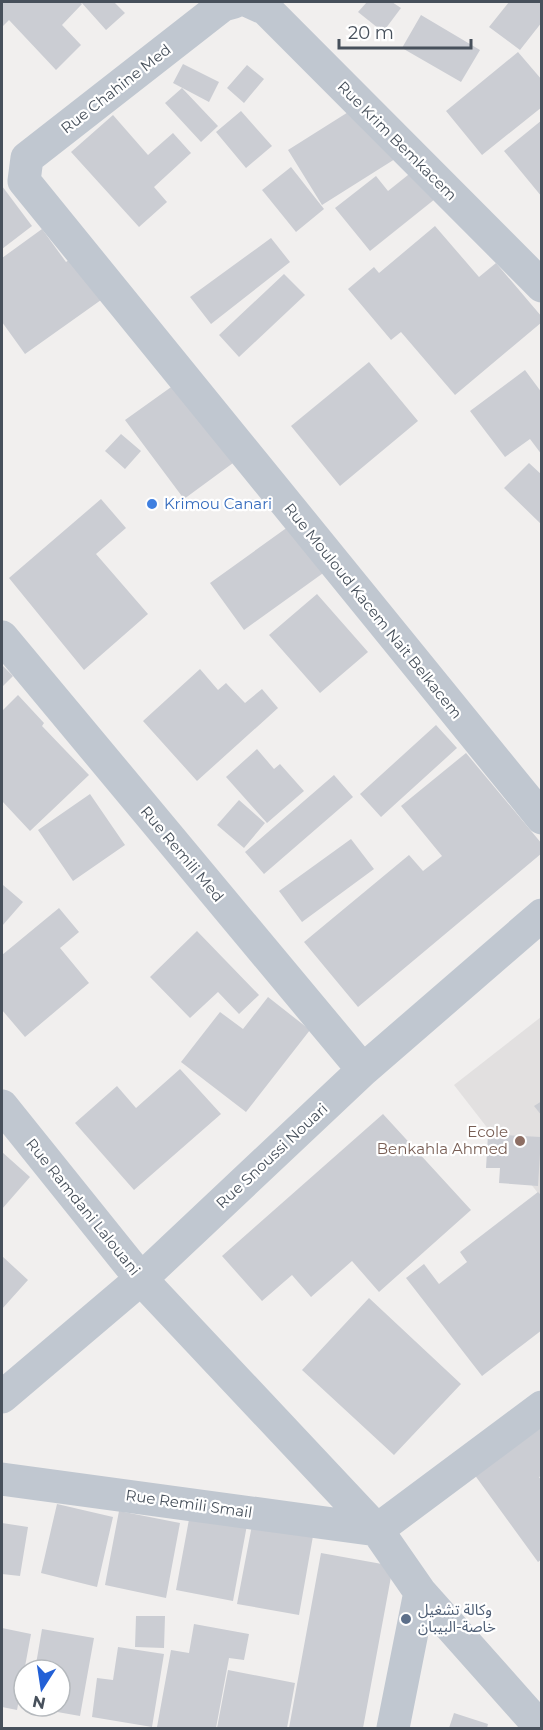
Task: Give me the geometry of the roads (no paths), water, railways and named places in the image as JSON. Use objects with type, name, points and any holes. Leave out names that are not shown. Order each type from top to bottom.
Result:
[{"type":"street","name":"Rue Chahine Med","points":[[24,181],[27,158],[236,3]]},
{"type":"street","name":"Rue Krim Bemkacem","points":[[236,3],[266,9],[542,286]]},
{"type":"street","name":"Rue Mouloud Kacem Nait Belkacem","points":[[24,181],[542,818]]},
{"type":"street","name":"Rue Remili Med","points":[[2,637],[363,1070]]},
{"type":"street","name":"Rue Snoussi Nouari","points":[[2,1397],[141,1279],[363,1070],[542,915]]},
{"type":"street","name":"Rue Ramdani Lalouani","points":[[2,1106],[141,1279],[377,1530],[420,1592],[541,1728]]},
{"type":"street","points":[[377,1530],[542,1407]]},
{"type":"street","name":"Rue Remili Smail","points":[[2,1479],[377,1530]]},
{"type":"street","points":[[393,1728],[420,1592]]},
{"type":"place","name":"Krimou Canari","points":[[152,504]]},
{"type":"place","name":"Ecole Benkahla Ahmed","points":[[520,1141]]},
{"type":"place","name":"وكالة تشغيل خاصة-البيبان","points":[[406,1619]]}]
